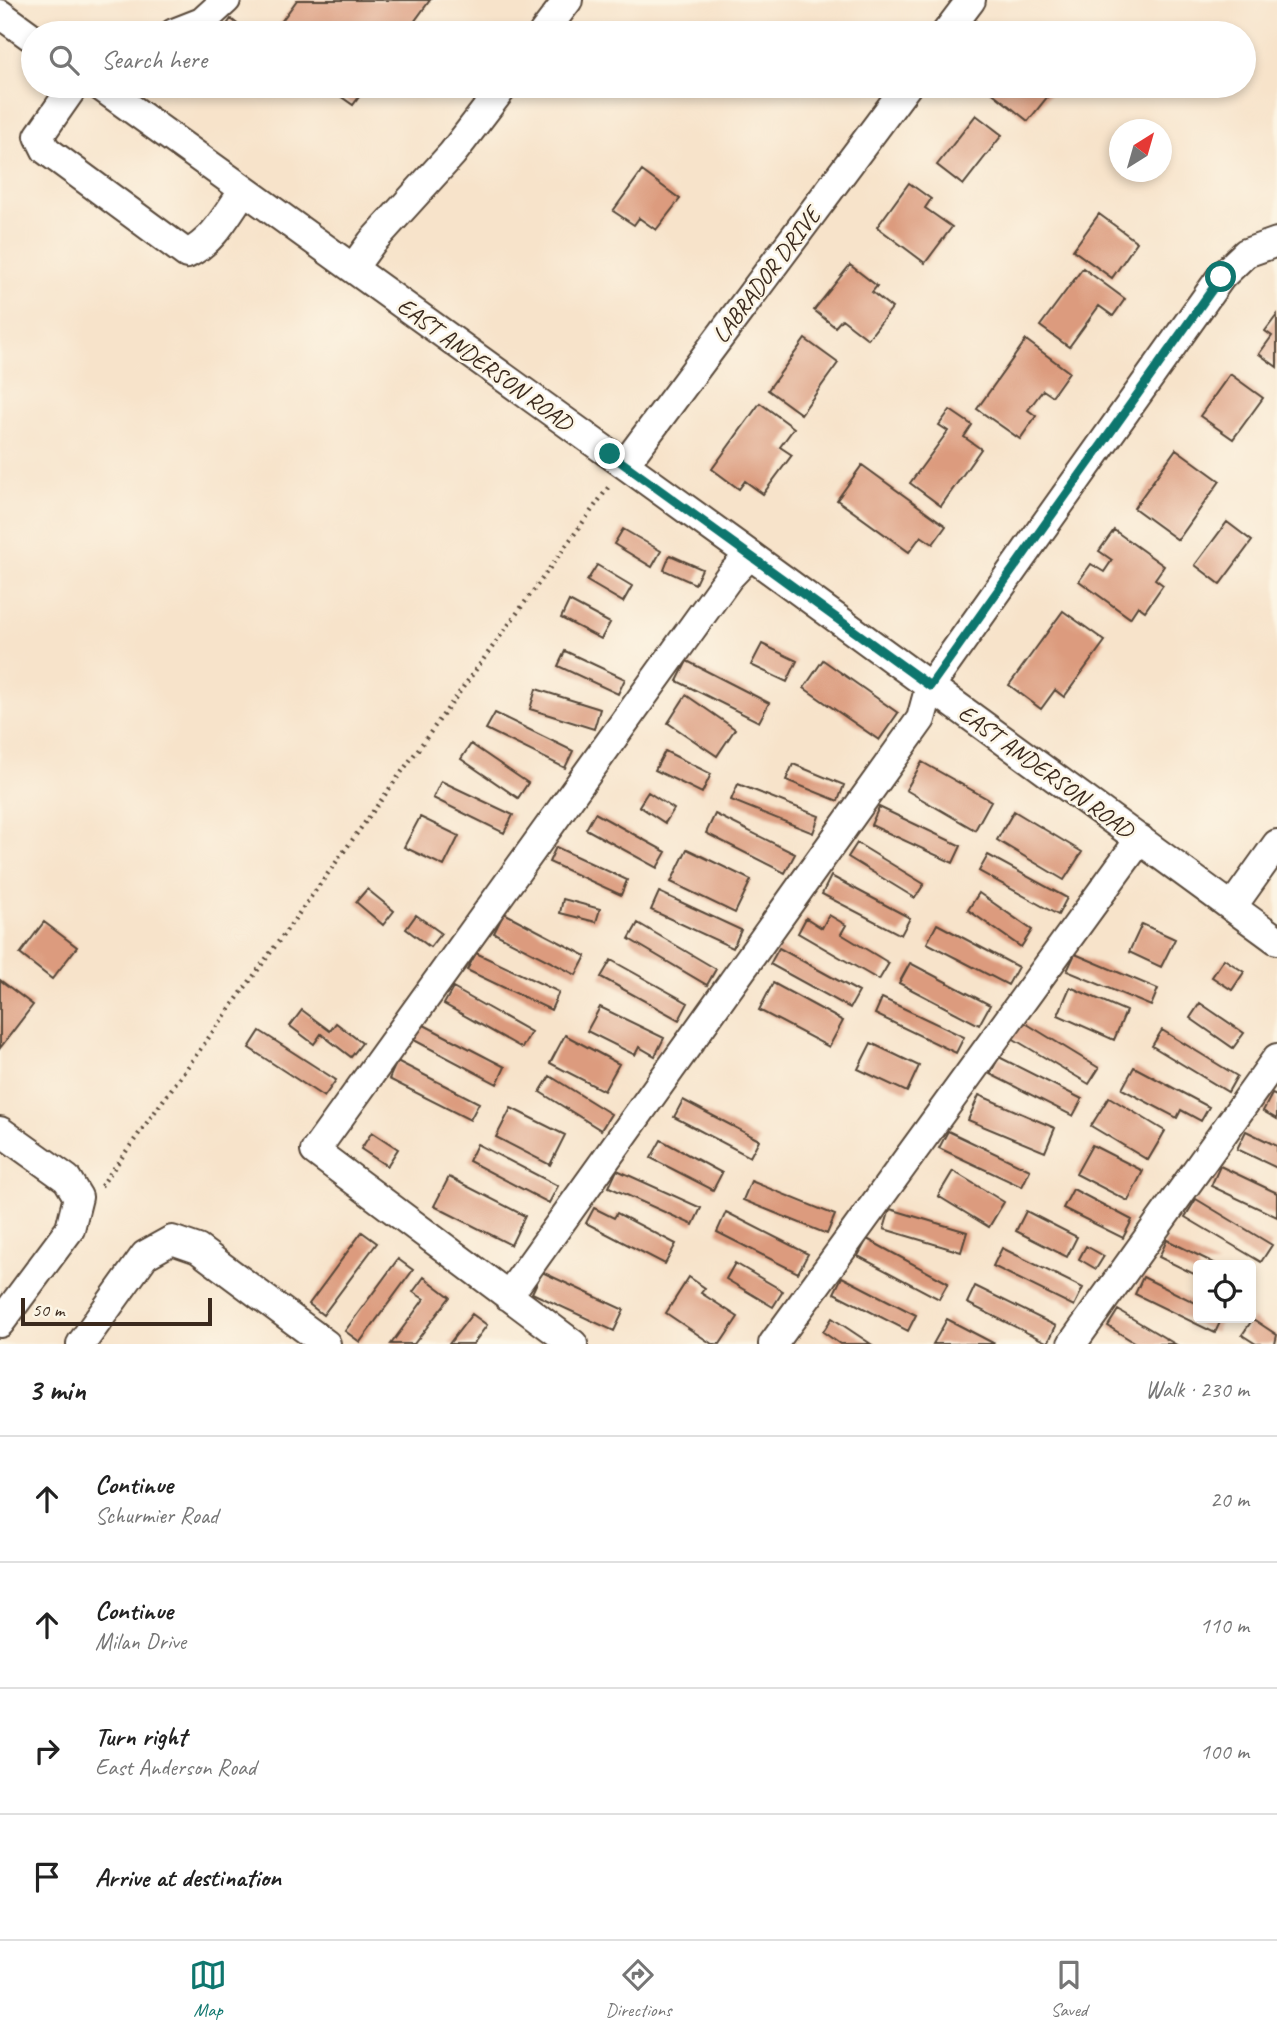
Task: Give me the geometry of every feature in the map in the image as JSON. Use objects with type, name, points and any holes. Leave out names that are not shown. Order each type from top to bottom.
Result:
[{"type":"street","points":[[203,21],[226,0]]},
{"type":"street","points":[[552,21],[568,0]]},
{"type":"street","points":[[955,21],[971,0]]},
{"type":"street","points":[[66,98],[39,136],[47,150],[187,254],[202,247],[244,190]]},
{"type":"street","name":"EAST ANDERSON ROAD","points":[[118,98],[1277,940]]},
{"type":"street","points":[[353,268],[372,242],[452,154],[494,98]]},
{"type":"street","name":"LABRADOR DRIVE","points":[[625,464],[898,98]]},
{"type":"street","points":[[508,1296],[921,719],[930,686],[1221,277],[1246,254],[1277,242]]},
{"type":"street","points":[[573,1344],[315,1151],[729,577],[750,555]]},
{"type":"street","points":[[773,1344],[1140,839]]},
{"type":"street","points":[[1232,907],[1277,844]]},
{"type":"street","points":[[1072,1344],[1277,1058]]},
{"type":"street","points":[[0,1131],[67,1179],[78,1197],[70,1229],[0,1323]]},
{"type":"street","points":[[80,1344],[145,1255],[172,1240],[198,1249],[326,1344]]},
{"type":"path","points":[[94,1195],[625,464]]},
{"type":"building","points":[[297,0],[430,0],[415,21],[282,21]]},
{"type":"building","points":[[343,98],[358,98],[353,105]]},
{"type":"building","points":[[999,98],[1046,98],[1028,121]]},
{"type":"building","points":[[976,115],[1002,135],[963,185],[937,165]]},
{"type":"building","points":[[642,171],[680,199],[656,230],[639,218],[634,225],[613,211]]},
{"type":"building","points":[[909,183],[931,199],[925,208],[952,227],[925,263],[877,227]]},
{"type":"building","points":[[1099,214],[1137,242],[1112,278],[1073,250]]},
{"type":"building","points":[[850,265],[877,286],[872,292],[892,308],[868,339],[842,319],[835,327],[814,310]]},
{"type":"building","points":[[1083,268],[1125,299],[1113,316],[1099,306],[1069,347],[1040,326]]},
{"type":"building","points":[[1277,315],[1277,367],[1259,354],[1272,336],[1265,331]]},
{"type":"building","points":[[805,339],[838,363],[801,414],[768,390]]},
{"type":"building","points":[[1026,340],[1069,372],[1052,396],[1043,390],[1028,410],[1036,416],[1020,439],[977,409]]},
{"type":"building","points":[[1230,374],[1263,398],[1233,439],[1200,416]]},
{"type":"building","points":[[760,403],[794,428],[780,447],[792,455],[763,494],[745,481],[739,489],[712,469]]},
{"type":"building","points":[[950,410],[972,425],[964,437],[981,449],[941,506],[910,483],[948,431],[939,425]]},
{"type":"building","points":[[1176,449],[1220,481],[1178,540],[1134,508]]},
{"type":"building","points":[[862,465],[946,526],[933,544],[921,536],[909,552],[837,500]]},
{"type":"building","points":[[1227,522],[1252,541],[1220,584],[1195,565]]},
{"type":"building","points":[[623,529],[661,551],[652,567],[614,544]]},
{"type":"building","points":[[1114,530],[1164,566],[1155,579],[1163,585],[1145,611],[1138,606],[1130,618],[1079,581],[1091,564],[1104,572],[1112,560],[1099,551]]},
{"type":"building","points":[[670,555],[702,569],[695,584],[664,570]]},
{"type":"building","points":[[597,565],[632,586],[623,602],[587,581]]},
{"type":"building","points":[[569,601],[610,623],[601,639],[561,618]]},
{"type":"building","points":[[1063,611],[1105,641],[1064,697],[1055,690],[1041,709],[1009,685]]},
{"type":"building","points":[[762,644],[797,661],[787,682],[751,665]]},
{"type":"building","points":[[565,651],[625,679],[618,694],[558,666]]},
{"type":"building","points":[[823,660],[898,713],[879,740],[804,688]]},
{"type":"building","points":[[687,661],[769,703],[759,722],[677,681]]},
{"type":"building","points":[[536,689],[600,709],[594,729],[530,709]]},
{"type":"building","points":[[686,695],[735,729],[717,756],[668,723]]},
{"type":"building","points":[[495,713],[573,751],[565,768],[486,729]]},
{"type":"building","points":[[471,744],[528,783],[518,798],[461,759]]},
{"type":"building","points":[[665,751],[711,774],[702,793],[655,770]]},
{"type":"building","points":[[922,762],[991,801],[975,830],[906,790]]},
{"type":"building","points":[[793,764],[844,785],[838,801],[786,780]]},
{"type":"building","points":[[441,781],[513,815],[504,833],[433,798]]},
{"type":"building","points":[[738,784],[819,816],[813,833],[731,800]]},
{"type":"building","points":[[648,792],[674,809],[665,823],[639,806]]},
{"type":"building","points":[[879,807],[961,846],[953,863],[871,825]]},
{"type":"building","points":[[1014,811],[1082,852],[1064,880],[997,840]]},
{"type":"building","points":[[595,813],[666,852],[657,868],[586,829]]},
{"type":"building","points":[[715,814],[795,854],[785,873],[706,833]]},
{"type":"building","points":[[420,817],[459,836],[444,866],[404,847]]},
{"type":"building","points":[[857,843],[924,884],[915,898],[848,857]]},
{"type":"building","points":[[556,847],[627,880],[621,895],[549,862]]},
{"type":"building","points":[[687,849],[751,880],[735,913],[671,882]]},
{"type":"building","points":[[988,855],[1067,898],[1058,915],[979,871]]},
{"type":"building","points":[[831,876],[910,918],[901,935],[822,894]]},
{"type":"building","points":[[367,889],[394,911],[383,925],[356,902]]},
{"type":"building","points":[[659,892],[741,930],[733,948],[651,910]]},
{"type":"building","points":[[979,893],[1032,930],[1021,947],[968,910]]},
{"type":"building","points":[[563,899],[600,909],[596,922],[560,913]]},
{"type":"building","points":[[504,913],[586,956],[576,975],[494,933]]},
{"type":"building","points":[[416,915],[441,933],[430,947],[406,929]]},
{"type":"building","points":[[829,915],[846,925],[841,934],[889,963],[879,980],[798,933],[806,918],[822,928]]},
{"type":"building","points":[[44,922],[77,947],[52,979],[20,954]]},
{"type":"building","points":[[638,923],[716,969],[707,985],[629,939]]},
{"type":"building","points":[[937,924],[1018,967],[1008,985],[927,943]]},
{"type":"building","points":[[1142,924],[1175,939],[1161,967],[1129,952]]},
{"type":"building","points":[[779,948],[859,992],[850,1008],[770,964]]},
{"type":"building","points":[[476,953],[559,992],[551,1010],[467,970]]},
{"type":"building","points":[[1075,954],[1158,989],[1151,1006],[1067,971]]},
{"type":"building","points":[[1224,959],[1244,972],[1232,990],[1212,977]]},
{"type":"building","points":[[611,960],[688,1003],[679,1020],[601,977]]},
{"type":"building","points":[[910,963],[990,1005],[979,1025],[899,983]]},
{"type":"building","points":[[0,980],[33,1005],[0,1048]]},
{"type":"building","points":[[773,983],[843,1021],[829,1047],[759,1010]]},
{"type":"building","points":[[1070,987],[1126,1011],[1114,1040],[1058,1015]]},
{"type":"building","points":[[453,988],[531,1032],[522,1048],[444,1004]]},
{"type":"building","points":[[882,998],[964,1037],[956,1053],[875,1014]]},
{"type":"building","points":[[1200,1003],[1244,1033],[1233,1048],[1190,1018]]},
{"type":"building","points":[[600,1007],[664,1038],[655,1056],[639,1047],[635,1055],[587,1031]]},
{"type":"building","points":[[302,1010],[330,1031],[336,1023],[362,1043],[351,1057],[321,1034],[314,1044],[290,1026]]},
{"type":"building","points":[[1022,1021],[1099,1068],[1089,1084],[1012,1038]]},
{"type":"building","points":[[422,1024],[505,1067],[497,1084],[414,1040]]},
{"type":"building","points":[[1162,1030],[1237,1076],[1228,1092],[1152,1046]]},
{"type":"building","points":[[260,1031],[336,1080],[324,1097],[249,1048]]},
{"type":"building","points":[[565,1035],[619,1064],[604,1091],[550,1063]]},
{"type":"building","points":[[871,1043],[919,1066],[907,1092],[858,1069]]},
{"type":"building","points":[[999,1057],[1082,1099],[1073,1116],[990,1074]]},
{"type":"building","points":[[397,1061],[479,1103],[470,1120],[389,1079]]},
{"type":"building","points":[[1134,1067],[1209,1107],[1201,1121],[1181,1110],[1177,1118],[1122,1089]]},
{"type":"building","points":[[550,1076],[611,1114],[601,1130],[540,1092]]},
{"type":"building","points":[[1272,1094],[1277,1096],[1277,1119],[1263,1111]]},
{"type":"building","points":[[979,1095],[1055,1128],[1045,1152],[968,1120]]},
{"type":"building","points":[[1109,1097],[1165,1131],[1148,1160],[1091,1126]]},
{"type":"building","points":[[683,1100],[759,1140],[750,1157],[674,1117]]},
{"type":"building","points":[[511,1108],[565,1135],[550,1165],[496,1137]]},
{"type":"building","points":[[948,1131],[1030,1170],[1022,1187],[939,1148]]},
{"type":"building","points":[[1246,1131],[1277,1146],[1277,1168],[1237,1149]]},
{"type":"building","points":[[372,1132],[398,1149],[387,1166],[361,1149]]},
{"type":"building","points":[[661,1140],[722,1173],[713,1190],[651,1158]]},
{"type":"building","points":[[477,1144],[558,1186],[549,1203],[469,1161]]},
{"type":"building","points":[[1092,1145],[1143,1171],[1128,1201],[1076,1174]]},
{"type":"building","points":[[1220,1166],[1277,1193],[1277,1217],[1211,1186]]},
{"type":"building","points":[[617,1170],[701,1208],[693,1225],[609,1187]]},
{"type":"building","points":[[953,1171],[1004,1202],[989,1227],[938,1196]]},
{"type":"building","points":[[449,1177],[525,1216],[511,1245],[434,1206]]},
{"type":"building","points":[[751,1181],[835,1215],[827,1234],[743,1200]]},
{"type":"building","points":[[1073,1189],[1132,1220],[1123,1238],[1063,1208]]},
{"type":"building","points":[[1196,1199],[1272,1245],[1261,1262],[1185,1217]]},
{"type":"building","points":[[594,1208],[614,1218],[617,1213],[676,1244],[665,1264],[586,1223]]},
{"type":"building","points":[[890,1209],[967,1232],[961,1252],[884,1229]]},
{"type":"building","points":[[1026,1211],[1077,1237],[1067,1257],[1016,1231]]},
{"type":"building","points":[[726,1212],[808,1254],[798,1273],[717,1232]]},
{"type":"building","points":[[362,1232],[377,1243],[323,1315],[309,1304]]},
{"type":"building","points":[[867,1239],[948,1283],[939,1299],[858,1256]]},
{"type":"building","points":[[1167,1240],[1208,1260],[1193,1260],[1193,1274],[1159,1257]]},
{"type":"building","points":[[1086,1246],[1104,1256],[1096,1269],[1079,1259]]},
{"type":"building","points":[[1002,1248],[1083,1288],[1074,1306],[993,1266]]},
{"type":"building","points":[[398,1259],[413,1270],[360,1342],[345,1331]]},
{"type":"building","points":[[735,1263],[783,1291],[773,1307],[726,1279]]},
{"type":"building","points":[[542,1272],[624,1310],[614,1331],[532,1293]]},
{"type":"building","points":[[424,1277],[450,1297],[414,1344],[391,1344],[424,1299],[413,1292]]},
{"type":"building","points":[[689,1277],[705,1288],[701,1293],[738,1317],[720,1344],[712,1344],[666,1313]]},
{"type":"building","points":[[842,1277],[916,1315],[908,1331],[834,1293]]},
{"type":"building","points":[[1143,1277],[1193,1302],[1193,1322],[1135,1294]]},
{"type":"building","points":[[975,1286],[1056,1326],[1048,1343],[967,1303]]},
{"type":"building","points":[[1118,1310],[1175,1344],[1137,1344],[1108,1326]]},
{"type":"building","points":[[472,1314],[487,1325],[473,1344],[449,1344]]},
{"type":"building","points":[[832,1318],[871,1344],[840,1344],[823,1332]]},
{"type":"building","points":[[947,1319],[995,1344],[933,1344]]},
{"type":"building","points":[[1256,1321],[1277,1335],[1275,1344],[1256,1344],[1242,1335],[1250,1323]]},
{"type":"building","points":[[1194,1323],[1220,1323],[1215,1333]]},
{"type":"route","points":[[610,454],[930,686],[1221,277]]}]
